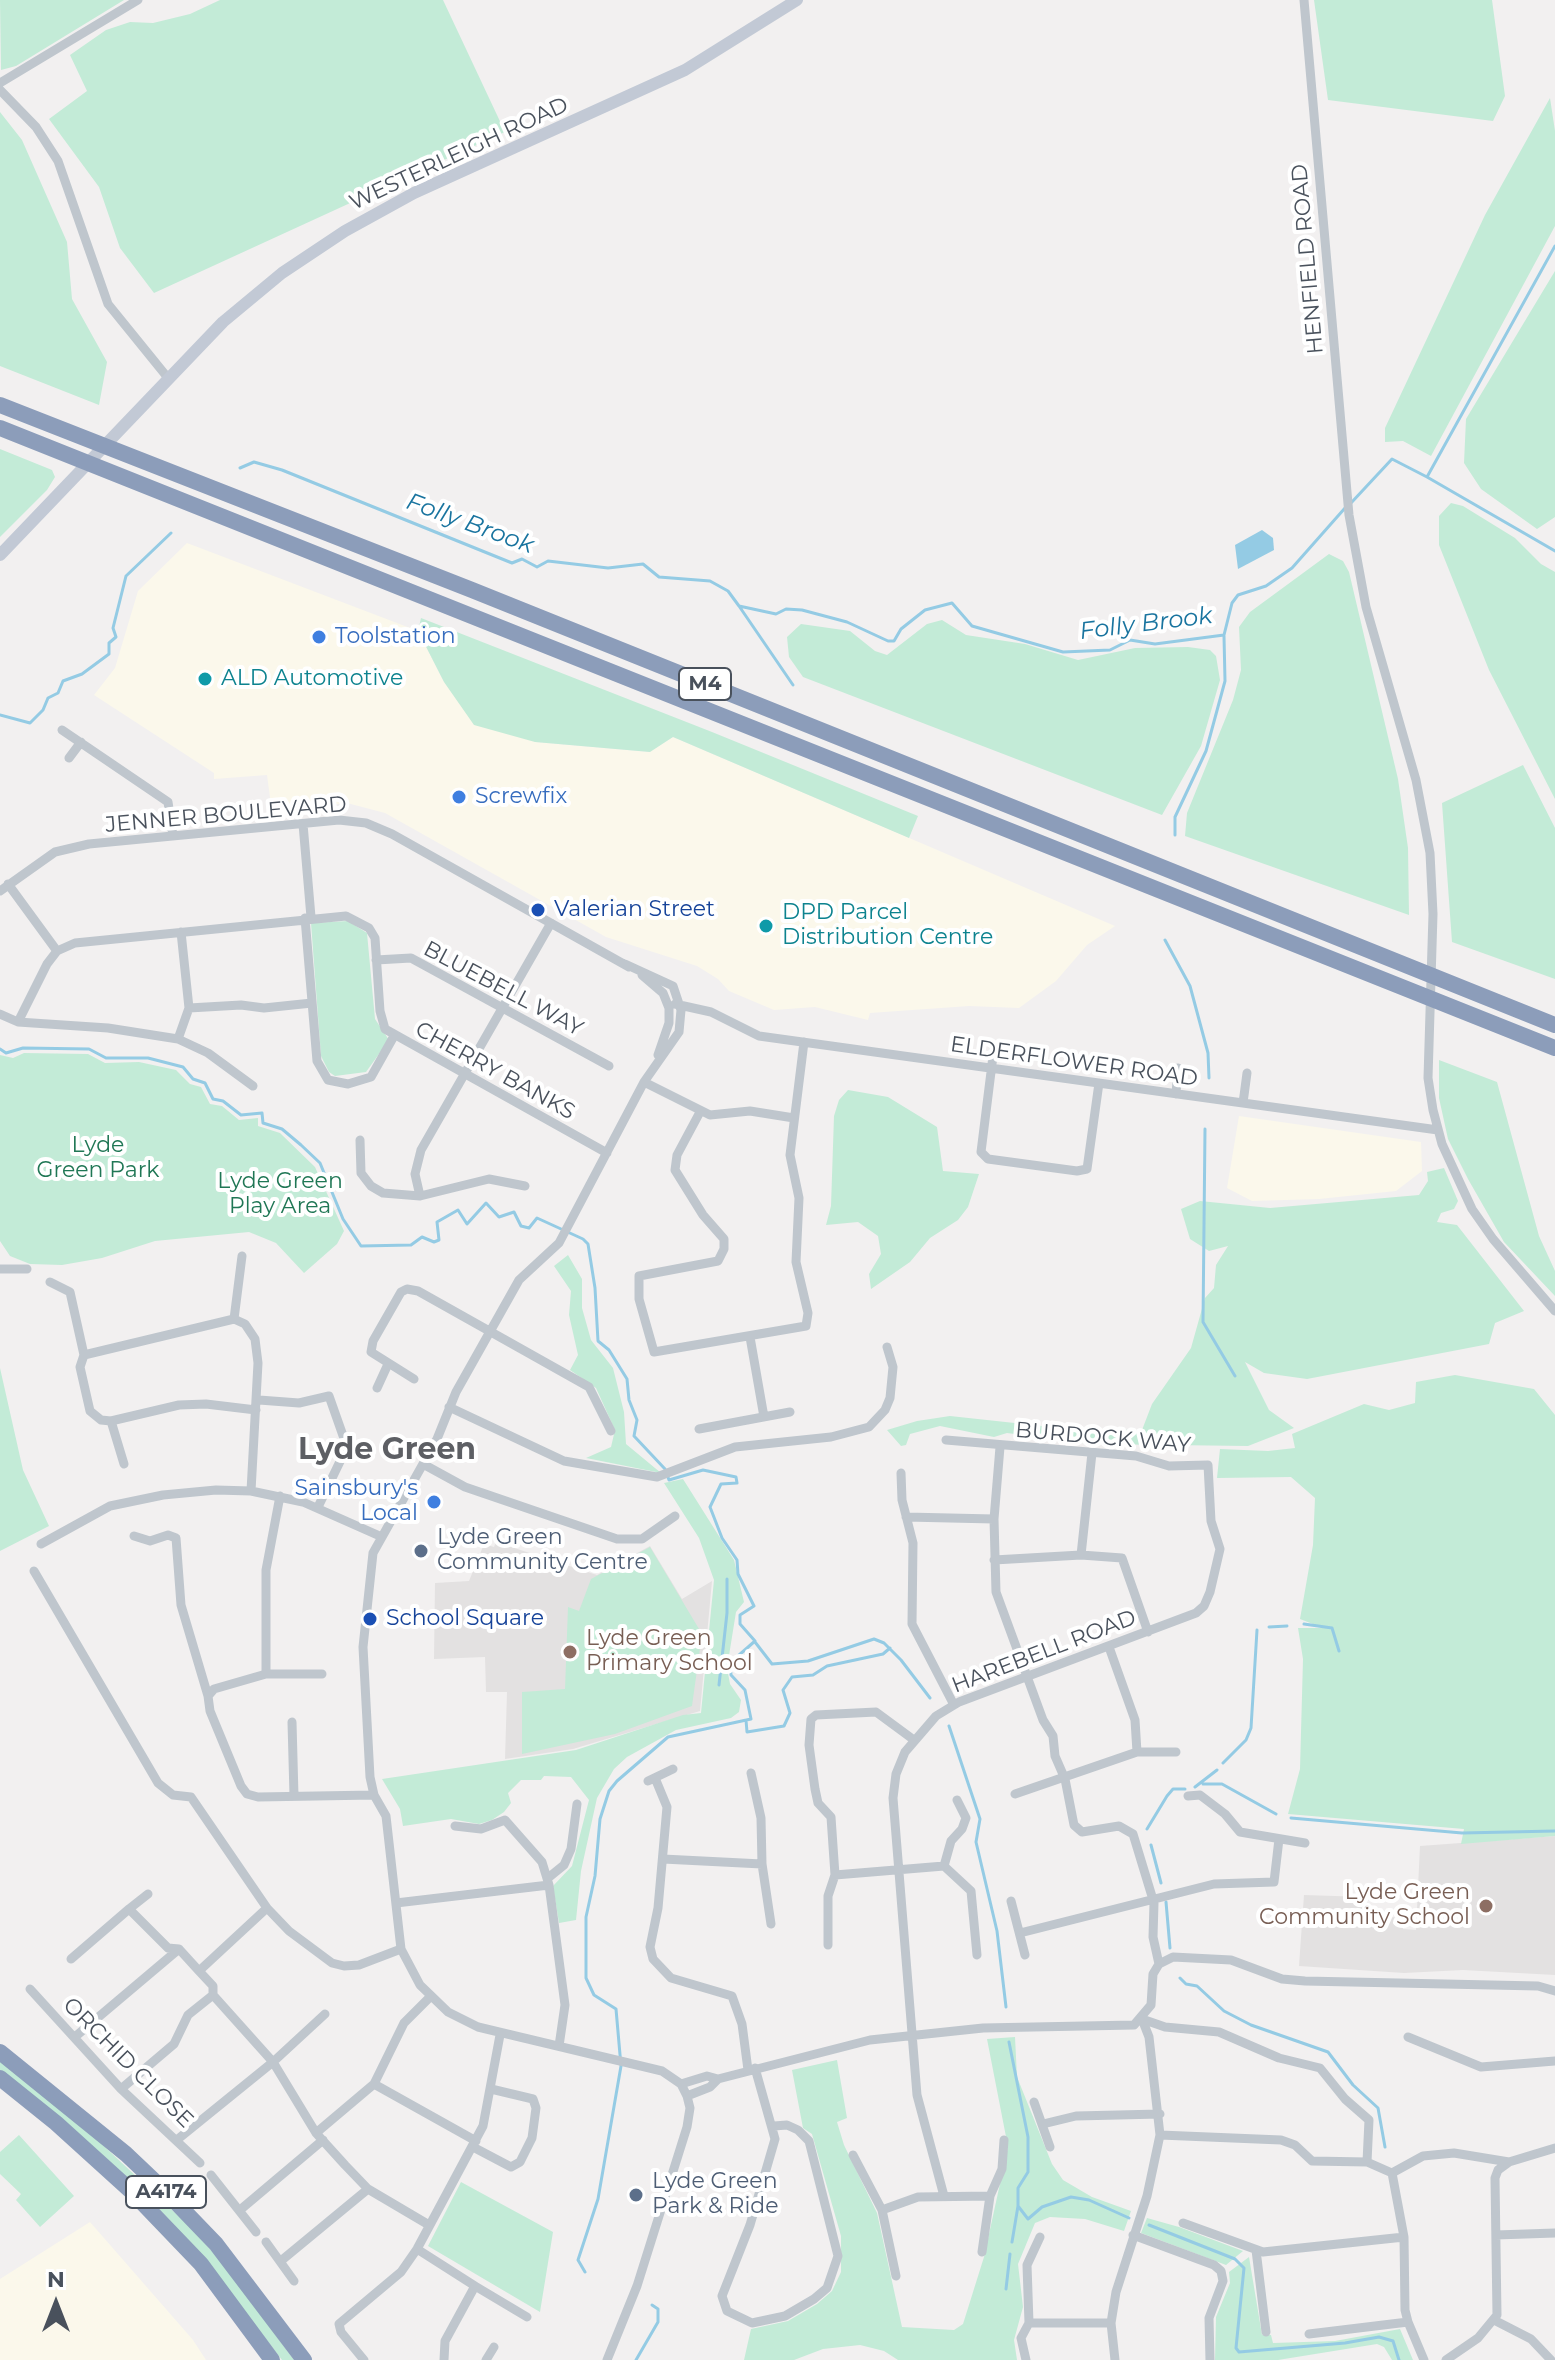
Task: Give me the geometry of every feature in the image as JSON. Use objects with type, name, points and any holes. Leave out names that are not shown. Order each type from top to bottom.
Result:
[{"type":"highway","name":"M4","points":[[0,405],[472,590],[1555,1025]]},
{"type":"highway","name":"M4","points":[[0,428],[1555,1048]]},
{"type":"highway","name":"A4174","points":[[0,2052],[126,2154],[164,2190],[216,2244],[304,2360]]},
{"type":"highway","name":"A4174","points":[[0,2078],[131,2191],[201,2264],[272,2360]]},
{"type":"street","points":[[0,83],[138,0]]},
{"type":"street","name":"WESTERLEIGH ROAD","points":[[0,555],[76,479],[168,378],[252,297],[345,231],[414,193],[670,78],[797,0]]},
{"type":"street","name":"HENFIELD ROAD","points":[[1304,0],[1349,515],[1366,607],[1416,780],[1430,853],[1433,914],[1428,1078],[1438,1130],[1472,1209],[1493,1239],[1555,1311]]},
{"type":"street","points":[[0,90],[36,127],[58,161],[108,304],[137,344],[168,378]]},
{"type":"street","points":[[62,730],[168,802],[173,836]]},
{"type":"street","points":[[69,758],[81,742]]},
{"type":"street","name":"JENNER BOULEVARD","points":[[4,888],[45,858],[70,848],[339,820],[366,823],[392,834],[625,964],[653,983],[668,1005]]},
{"type":"street","points":[[303,824],[317,1061],[328,1080],[336,1084],[371,1077],[394,1036]]},
{"type":"street","points":[[4,888],[57,951],[47,964],[18,1022]]},
{"type":"street","name":"CHERRY BANKS","points":[[57,951],[84,941],[308,917],[346,916],[359,920],[375,938],[381,1022],[394,1036],[607,1153]]},
{"type":"street","points":[[420,1196],[416,1162],[551,923]]},
{"type":"street","points":[[178,1039],[189,1008],[181,932]]},
{"type":"street","name":"BLUEBELL WAY","points":[[376,960],[411,958],[609,1066]]},
{"type":"street","name":"JENNER BOULEVARD","points":[[625,964],[668,981],[680,1004]]},
{"type":"street","points":[[189,1008],[312,1003]]},
{"type":"street","points":[[607,2360],[637,2286],[687,2127],[690,2108],[687,2096],[681,2084],[662,2071],[604,2055],[500,2035],[448,2012],[430,1997],[401,1949],[386,1816],[374,1795],[367,1746],[363,1647],[370,1566],[382,1537],[423,1464],[489,1332],[527,1270],[559,1243],[644,1082],[679,1032],[682,1017],[680,1004]]},
{"type":"street","name":"ELDERFLOWER ROAD","points":[[668,1005],[680,1004],[711,1012],[759,1036],[1438,1130]]},
{"type":"street","points":[[654,1066],[669,1018],[668,1005]]},
{"type":"street","points":[[669,1018],[711,1012]]},
{"type":"street","points":[[0,1014],[18,1022],[108,1028],[178,1039],[208,1053],[253,1086]]},
{"type":"street","points":[[700,1112],[677,1155],[675,1170],[703,1215],[724,1239],[724,1249],[718,1261],[639,1276],[639,1299],[654,1352],[803,1329],[808,1320],[796,1262],[799,1198],[790,1155],[804,1042]]},
{"type":"street","points":[[994,1048],[981,1152],[988,1159],[1077,1171],[1087,1169],[1099,1083]]},
{"type":"street","points":[[1176,1094],[1178,1068]]},
{"type":"street","points":[[1243,1103],[1247,1073]]},
{"type":"street","points":[[644,1082],[700,1112],[722,1116],[750,1111],[794,1118]]},
{"type":"street","points":[[360,1140],[361,1173],[371,1186],[399,1196],[420,1196],[489,1179],[525,1186]]},
{"type":"street","points":[[234,1319],[242,1256]]},
{"type":"street","points":[[0,1269],[27,1269]]},
{"type":"street","points":[[50,1282],[70,1292],[84,1355],[80,1367],[90,1411],[101,1420],[111,1421],[179,1405],[299,1403],[329,1396],[347,1447],[318,1507]]},
{"type":"street","points":[[414,1379],[371,1352],[371,1346],[401,1292],[407,1289],[418,1291],[589,1387],[611,1431]]},
{"type":"street","points":[[84,1355],[234,1319],[245,1324],[255,1339],[258,1405],[251,1491]]},
{"type":"street","points":[[750,1337],[764,1417]]},
{"type":"street","points":[[449,1407],[564,1461],[649,1477],[667,1474],[735,1447],[831,1437],[869,1427],[885,1410],[890,1398],[893,1367],[887,1347]]},
{"type":"street","points":[[377,1388],[388,1364]]},
{"type":"street","points":[[699,1429],[790,1412]]},
{"type":"street","points":[[111,1421],[124,1464]]},
{"type":"street","name":"BURDOCK WAY","points":[[946,1440],[1000,1447],[1136,1456],[1169,1466],[1208,1465]]},
{"type":"street","points":[[1000,1447],[994,1519],[996,1592],[1043,1720],[1053,1736],[1055,1756],[1065,1779],[1078,1830],[1094,1831],[1119,1826],[1133,1834],[1153,1898],[1156,1919],[1153,1937],[1159,1964]]},
{"type":"street","points":[[1081,1555],[1092,1453]]},
{"type":"street","points":[[423,1464],[465,1487],[617,1539],[642,1539],[675,1516]]},
{"type":"street","name":"HAREBELL ROAD","points":[[944,2196],[920,2112],[898,1872],[893,1798],[896,1774],[914,1740],[936,1716],[954,1705],[1196,1613],[1204,1606],[1220,1549],[1211,1521],[1208,1465]]},
{"type":"street","points":[[901,1473],[906,1517],[913,1543],[912,1624],[954,1705]]},
{"type":"street","points":[[41,1544],[110,1506],[183,1492],[251,1491],[280,1496],[318,1507],[382,1537]]},
{"type":"street","points":[[266,1674],[266,1570],[280,1496]]},
{"type":"street","points":[[906,1517],[994,1519]]},
{"type":"street","points":[[134,1536],[150,1541],[168,1535],[176,1538],[181,1605],[210,1711],[247,1794],[374,1795]]},
{"type":"street","points":[[994,1560],[1081,1555],[1122,1558],[1148,1632]]},
{"type":"street","points":[[34,1571],[158,1783],[173,1795],[191,1797],[267,1908],[310,1948],[332,1963],[354,1966],[401,1949]]},
{"type":"street","points":[[1109,1647],[1135,1720],[1137,1752]]},
{"type":"street","points":[[208,1696],[214,1689],[266,1674],[322,1674]]},
{"type":"street","points":[[828,1945],[828,1896],[835,1875],[831,1817],[818,1803],[815,1789],[809,1737],[811,1719],[816,1715],[876,1712],[914,1740]]},
{"type":"street","points":[[292,1722],[294,1796]]},
{"type":"street","points":[[1015,1794],[1137,1752],[1176,1752]]},
{"type":"street","points":[[673,1769],[652,1780],[667,1807],[650,1947],[653,1959],[671,1978],[732,1996],[752,2069],[774,2126],[772,2151],[751,2222],[723,2286],[722,2304],[727,2311],[752,2323],[785,2316],[827,2288],[835,2271],[835,2234],[809,2141],[798,2130],[787,2125],[774,2126]]},
{"type":"street","points":[[751,1773],[761,1818],[762,1864],[771,1924]]},
{"type":"street","points":[[1188,1796],[1200,1795],[1225,1814],[1240,1832],[1305,1843]]},
{"type":"street","points":[[944,1866],[951,1841],[962,1829],[966,1818],[957,1800]]},
{"type":"street","points":[[396,1903],[549,1881],[564,1865],[571,1849],[577,1804]]},
{"type":"street","points":[[455,1826],[481,1829],[505,1820],[511,1808]]},
{"type":"street","points":[[505,1820],[542,1862],[549,1881],[565,2005],[559,2046]]},
{"type":"street","points":[[1020,1933],[1223,1882],[1274,1882],[1279,1839]]},
{"type":"street","points":[[663,1859],[762,1864]]},
{"type":"street","points":[[835,1875],[944,1866]]},
{"type":"street","points":[[944,1866],[971,1891],[977,1955]]},
{"type":"street","points":[[71,1959],[148,1894]]},
{"type":"street","points":[[1011,1901],[1025,1955]]},
{"type":"street","points":[[199,1971],[267,1908]]},
{"type":"street","points":[[129,1909],[168,1948],[179,1949],[213,1986],[213,1995],[273,2062],[320,2137],[368,2189],[429,2225]]},
{"type":"street","points":[[76,2036],[179,1949]]},
{"type":"street","points":[[687,2096],[710,2087],[718,2079],[870,2040],[1018,2026],[1122,2027],[1142,2019],[1151,2005],[1153,1974],[1159,1964],[1173,1957],[1221,1958],[1282,1979],[1538,1986],[1555,1991]]},
{"type":"street","name":"ORCHID CLOSE","points":[[30,1989],[121,2089],[178,2139],[200,2163]]},
{"type":"street","points":[[121,2089],[174,2044],[188,2015],[213,1995]]},
{"type":"street","points":[[240,2210],[374,2084],[404,2023],[430,1997]]},
{"type":"street","points":[[178,2139],[273,2062],[325,2014]]},
{"type":"street","points":[[1115,2360],[1111,2323],[1121,2269],[1147,2196],[1160,2135],[1149,2037],[1142,2019]]},
{"type":"street","points":[[1142,2019],[1165,2027],[1219,2032],[1279,2058],[1320,2068],[1345,2099],[1369,2120],[1367,2162]]},
{"type":"street","points":[[364,2360],[339,2328],[342,2320],[401,2272],[417,2249],[483,2126],[500,2035]]},
{"type":"street","points":[[1408,2037],[1481,2067],[1555,2061]]},
{"type":"street","points":[[681,2084],[707,2076],[718,2079]]},
{"type":"street","points":[[374,2084],[511,2167],[520,2162],[532,2138],[536,2108],[533,2099],[491,2089]]},
{"type":"street","points":[[1034,2102],[1050,2147]]},
{"type":"street","points":[[1043,2124],[1076,2116],[1160,2114]]},
{"type":"street","points":[[1160,2135],[1281,2140],[1295,2145],[1312,2161],[1367,2162],[1392,2173]]},
{"type":"street","points":[[982,2252],[990,2196],[1002,2169],[1004,2140]]},
{"type":"street","points":[[1392,2173],[1423,2156],[1454,2153],[1509,2162],[1555,2148]]},
{"type":"street","points":[[853,2155],[882,2210],[896,2276]]},
{"type":"street","points":[[1446,2360],[1478,2338],[1497,2315],[1495,2178],[1509,2162]]},
{"type":"street","points":[[1392,2173],[1404,2237],[1408,2322],[1424,2360]]},
{"type":"street","points":[[211,2175],[256,2232]]},
{"type":"street","points":[[282,2260],[368,2189]]},
{"type":"street","points":[[882,2210],[918,2197],[990,2196]]},
{"type":"street","points":[[1183,2223],[1256,2250],[1404,2237]]},
{"type":"street","points":[[1496,2235],[1555,2233]]},
{"type":"street","points":[[1133,2235],[1214,2265],[1221,2271],[1223,2281],[1209,2318],[1210,2360]]},
{"type":"street","points":[[1026,2360],[1021,2338],[1029,2323],[1027,2265],[1040,2237]]},
{"type":"street","points":[[266,2242],[282,2260],[294,2281]]},
{"type":"street","points":[[417,2249],[527,2317]]},
{"type":"street","points":[[1256,2250],[1266,2332]]},
{"type":"street","points":[[444,2360],[445,2341],[475,2286]]},
{"type":"street","points":[[1494,2320],[1531,2339],[1551,2360]]},
{"type":"street","points":[[1309,2334],[1408,2322]]},
{"type":"street","points":[[1029,2323],[1111,2323]]},
{"type":"street","points":[[486,2360],[494,2347]]},
{"type":"shaded area","points":[[187,543],[418,631],[444,682],[535,742],[649,752],[673,737],[1115,926],[1087,945],[1056,981],[1019,1008],[969,1006],[870,1013],[868,1020],[815,1007],[774,1010],[729,991],[718,979],[697,966],[606,937],[385,813],[347,803],[272,812],[267,775],[214,779],[214,773],[94,695],[115,668],[138,591]]},
{"type":"shaded area","points":[[1239,1116],[1421,1142],[1422,1171],[1396,1191],[1319,1199],[1252,1201],[1227,1188]]},
{"type":"shaded area","name":"Lyde Green Primary School","points":[[496,1542],[597,1575],[650,1546],[682,1599],[712,1581],[700,1711],[573,1749],[505,1759],[507,1692],[486,1692],[485,1657],[434,1659],[435,1583],[469,1581],[484,1544],[494,1547]]},
{"type":"shaded area","name":"Lyde Green Community School","points":[[1555,1836],[1555,1975],[1463,1970],[1404,1973],[1299,1966],[1304,1895],[1366,1897],[1367,1915],[1401,1918],[1403,1929],[1416,1930],[1420,1846]]},
{"type":"shaded area","points":[[90,2222],[193,2340],[206,2360],[0,2360],[0,2279]]},
{"type":"green space","points":[[0,0],[124,0],[16,66],[1,70]]},
{"type":"green space","points":[[220,0],[443,0],[505,132],[154,293],[120,248],[99,187],[49,119],[87,91],[70,55],[106,30],[130,22],[153,23],[190,14]]},
{"type":"green space","points":[[1314,0],[1492,0],[1505,96],[1493,121],[1328,100]]},
{"type":"green space","points":[[1550,98],[1555,131],[1555,226],[1431,456],[1403,441],[1385,442],[1385,428],[1485,215]]},
{"type":"green space","points":[[0,112],[22,140],[67,242],[72,299],[107,362],[99,405],[0,366]]},
{"type":"green space","points":[[1555,271],[1555,517],[1537,529],[1481,489],[1464,463],[1466,419]]},
{"type":"green space","points":[[0,449],[52,470],[55,477],[47,490],[0,537]]},
{"type":"green space","points":[[1451,503],[1463,506],[1515,538],[1541,564],[1555,572],[1555,799],[1489,670],[1439,545],[1439,516]]},
{"type":"green space","points":[[1329,554],[1343,561],[1349,572],[1398,779],[1408,848],[1409,915],[1185,836],[1187,813],[1233,700],[1241,670],[1239,627],[1250,612]]},
{"type":"green space","points":[[421,618],[918,816],[909,838],[673,737],[650,752],[535,742],[474,725],[444,682],[418,631]]},
{"type":"green space","points":[[942,620],[966,635],[1025,644],[1078,660],[1135,648],[1188,647],[1210,650],[1216,656],[1220,680],[1201,746],[1162,815],[803,677],[789,657],[787,637],[801,624],[850,631],[875,651],[887,655],[927,624]]},
{"type":"green space","points":[[1523,765],[1555,828],[1555,979],[1452,942],[1442,803]]},
{"type":"green space","points":[[348,921],[367,933],[375,1019],[389,1040],[366,1072],[335,1076],[329,1072],[321,1056],[311,923]]},
{"type":"green space","name":"Lyde Green Park","points":[[24,1053],[88,1054],[105,1063],[139,1062],[176,1070],[190,1084],[201,1087],[210,1104],[222,1106],[239,1120],[258,1118],[258,1126],[280,1133],[315,1167],[344,1231],[337,1244],[304,1273],[276,1243],[249,1232],[155,1241],[102,1258],[62,1265],[30,1264],[10,1256],[0,1241],[0,1055],[13,1058]]},
{"type":"green space","points":[[1439,1060],[1497,1082],[1539,1236],[1555,1271],[1555,1296],[1504,1242],[1448,1139],[1439,1098]]},
{"type":"green space","points":[[848,1090],[888,1097],[937,1127],[943,1171],[979,1174],[968,1207],[958,1220],[930,1238],[910,1262],[871,1289],[869,1274],[881,1254],[878,1236],[858,1222],[826,1225],[831,1206],[834,1116],[839,1100]]},
{"type":"green space","points":[[1444,1168],[1458,1201],[1454,1209],[1441,1213],[1437,1222],[1457,1225],[1524,1311],[1495,1323],[1489,1344],[1307,1379],[1264,1373],[1245,1362],[1269,1410],[1294,1428],[1248,1446],[1090,1444],[1007,1433],[994,1437],[940,1426],[910,1434],[906,1445],[901,1446],[887,1430],[950,1416],[1070,1429],[1142,1430],[1152,1404],[1191,1348],[1205,1298],[1214,1288],[1216,1265],[1228,1246],[1209,1251],[1190,1239],[1181,1209],[1200,1201],[1270,1208],[1419,1195],[1428,1181],[1427,1172]]},
{"type":"green space","points":[[568,1255],[582,1279],[582,1308],[591,1340],[613,1368],[624,1412],[626,1444],[661,1473],[586,1458],[611,1447],[615,1430],[596,1388],[570,1370],[578,1355],[569,1315],[571,1291],[554,1266]]},
{"type":"green space","points":[[0,1368],[23,1470],[49,1526],[0,1551]]},
{"type":"green space","points":[[1455,1375],[1534,1389],[1555,1415],[1555,1836],[1461,1844],[1464,1829],[1288,1814],[1300,1769],[1303,1659],[1298,1628],[1323,1628],[1300,1619],[1313,1545],[1315,1498],[1291,1477],[1217,1478],[1220,1449],[1268,1451],[1295,1448],[1292,1434],[1364,1404],[1389,1410],[1415,1403],[1416,1382]]},
{"type":"green space","points":[[683,1479],[734,1560],[744,1602],[736,1612],[727,1668],[730,1684],[741,1700],[739,1712],[731,1718],[676,1730],[627,1757],[614,1769],[597,1798],[581,1871],[576,1920],[559,1923],[553,1886],[572,1866],[589,1800],[571,1777],[544,1776],[541,1780],[521,1780],[508,1793],[511,1803],[504,1812],[479,1824],[451,1819],[403,1826],[400,1809],[382,1779],[576,1750],[683,1715],[701,1713],[714,1580],[699,1538],[664,1483]]},
{"type":"green space","points":[[650,1547],[702,1634],[692,1706],[615,1734],[522,1754],[522,1692],[565,1689],[568,1607],[579,1611],[591,1579]]},
{"type":"green space","points":[[1015,2037],[1017,2077],[1052,2164],[1063,2180],[1092,2197],[1131,2211],[1124,2231],[1085,2219],[1050,2217],[1035,2223],[1018,2264],[1023,2307],[1014,2340],[1017,2360],[898,2360],[884,2351],[860,2345],[823,2349],[794,2360],[744,2360],[751,2329],[788,2321],[817,2304],[832,2291],[841,2272],[841,2236],[812,2134],[803,2128],[792,2070],[837,2060],[847,2118],[837,2122],[844,2145],[877,2213],[902,2327],[954,2330],[963,2324],[984,2257],[1008,2147],[987,2039]]},
{"type":"green space","points":[[0,2060],[75,2119],[186,2223],[221,2261],[294,2360],[282,2360],[195,2247],[0,2070]]},
{"type":"green space","points":[[19,2135],[74,2196],[40,2227],[16,2200],[21,2194],[0,2174],[0,2152]]},
{"type":"green space","points":[[461,2182],[553,2232],[540,2312],[428,2246]]},
{"type":"green space","points":[[1147,2218],[1243,2251],[1226,2265],[1141,2233]]},
{"type":"green space","points":[[1249,2257],[1262,2335],[1271,2335],[1273,2343],[1335,2341],[1400,2329],[1413,2360],[1392,2360],[1384,2347],[1377,2344],[1278,2360],[1215,2360],[1216,2317],[1230,2283],[1229,2272]]},
{"type":"water","points":[[1262,530],[1273,538],[1274,550],[1238,569],[1235,545]]},
{"type":"waterway","points":[[1351,503],[1392,459],[1427,477],[1555,246]]},
{"type":"waterway","name":"Folly Brook","points":[[240,468],[254,462],[282,470],[512,563],[522,559],[537,567],[548,561],[608,568],[643,564],[659,577],[710,581],[728,591],[739,606],[776,614],[786,609],[802,610],[847,622],[888,641],[894,641],[901,629],[925,610],[952,603],[972,626],[1063,652],[1110,650],[1130,640],[1155,644],[1224,635],[1232,603],[1238,595],[1266,586],[1292,568],[1345,508]]},
{"type":"waterway","name":"Folly Brook","points":[[1427,477],[1555,551]]},
{"type":"waterway","name":"Folly Brook","points":[[0,715],[30,723],[43,710],[48,698],[58,693],[63,681],[82,674],[109,654],[109,643],[116,637],[113,628],[126,576],[171,533]]},
{"type":"waterway","points":[[739,606],[793,685]]},
{"type":"waterway","points":[[1175,835],[1175,817],[1206,751],[1225,681],[1224,636]]},
{"type":"waterway","points":[[1165,940],[1190,986],[1208,1053],[1209,1078]]},
{"type":"waterway","points":[[0,1049],[6,1053],[23,1048],[89,1049],[106,1058],[148,1058],[183,1067],[193,1079],[205,1083],[213,1099],[223,1101],[241,1115],[262,1113],[263,1123],[282,1129],[320,1163],[343,1219],[361,1246],[411,1245],[422,1237],[434,1242],[439,1240],[437,1222],[458,1210],[467,1224],[486,1203],[499,1217],[514,1212],[521,1226],[529,1228],[537,1218],[583,1239],[588,1244],[595,1288],[598,1341],[609,1350],[627,1379],[629,1400],[637,1420],[634,1436],[665,1469],[669,1480],[703,1470],[736,1477],[737,1483],[721,1484],[710,1507],[722,1538],[737,1560],[738,1574],[754,1606],[740,1615],[740,1624],[755,1641],[730,1663],[731,1675],[745,1690],[751,1719],[668,1737],[617,1781],[609,1791],[600,1819],[595,1876],[586,1917],[586,1978],[594,1995],[616,2009],[621,2066],[598,2199],[578,2260],[585,2272]]},
{"type":"waterway","points":[[1205,1129],[1203,1322],[1235,1376]]},
{"type":"waterway","points":[[719,1685],[727,1613],[727,1579]]},
{"type":"waterway","points":[[1304,1624],[1332,1628],[1339,1651]]},
{"type":"waterway","points":[[1269,1627],[1287,1626]]},
{"type":"waterway","points":[[1223,1763],[1246,1740],[1251,1728],[1257,1630]]},
{"type":"waterway","points":[[755,1642],[772,1664],[808,1661],[874,1639],[884,1643],[901,1660],[930,1698]]},
{"type":"waterway","points":[[746,1720],[747,1732],[784,1726],[790,1713],[783,1690],[792,1677],[813,1675],[827,1666],[883,1654],[890,1648]]},
{"type":"waterway","points":[[949,1726],[980,1819],[976,1842],[997,1931],[1006,2007]]},
{"type":"waterway","points":[[1195,1787],[1217,1770]]},
{"type":"waterway","points":[[1203,1784],[1222,1784],[1276,1814]]},
{"type":"waterway","points":[[1147,1829],[1173,1789],[1185,1789]]},
{"type":"waterway","points":[[1291,1818],[1462,1833],[1555,1831]]},
{"type":"waterway","points":[[1151,1845],[1161,1883]]},
{"type":"waterway","points":[[1166,1902],[1170,1948]]},
{"type":"waterway","points":[[1180,1978],[1186,1984],[1197,1986],[1224,2011],[1251,2025],[1328,2052],[1353,2085],[1378,2108],[1385,2147]]},
{"type":"waterway","points":[[1009,2042],[1028,2137],[1028,2172],[1018,2188],[1018,2206],[1028,2219],[1042,2207],[1071,2197],[1089,2200],[1129,2218]]},
{"type":"waterway","points":[[1012,2242],[1018,2206]]},
{"type":"waterway","points":[[1149,2225],[1235,2259],[1244,2268],[1236,2348],[1239,2352],[1379,2337],[1393,2341],[1399,2360]]},
{"type":"waterway","points":[[1006,2289],[1010,2254]]},
{"type":"waterway","points":[[636,2360],[658,2322],[658,2309],[652,2305]]},
{"type":"place","name":"Toolstation","points":[[319,637]]},
{"type":"place","name":"ALD Automotive","points":[[205,679]]},
{"type":"place","name":"Screwfix","points":[[459,797]]},
{"type":"place","name":"Valerian Street","points":[[538,910]]},
{"type":"place","name":"DPD Parcel Distribution Centre","points":[[766,926]]},
{"type":"place","name":"Sainsbury's Local","points":[[434,1502]]},
{"type":"place","name":"Lyde Green Community Centre","points":[[421,1551]]},
{"type":"place","name":"School Square","points":[[370,1619]]},
{"type":"place","name":"Lyde Green Primary School","points":[[570,1652]]},
{"type":"place","name":"Lyde Green Community School","points":[[1486,1906]]},
{"type":"place","name":"Lyde Green Park & Ride","points":[[636,2195]]},
{"type":"district","name":"Lyde Green","points":[[387,1450]]},
{"type":"park label","name":"Lyde Green Play Area","points":[[280,1194]]}]
